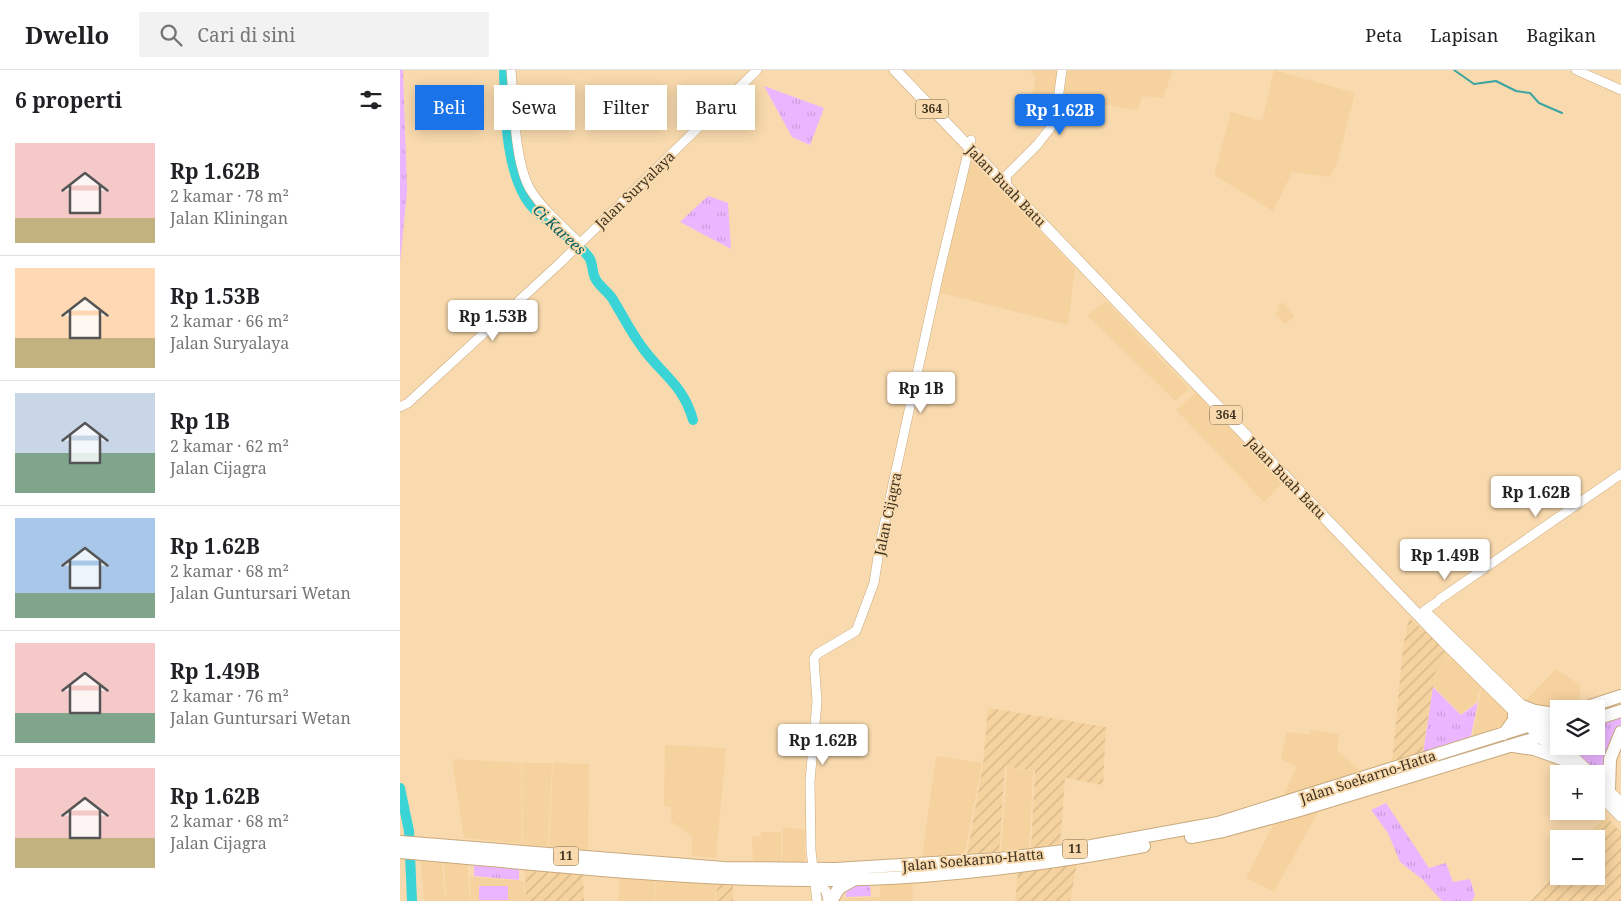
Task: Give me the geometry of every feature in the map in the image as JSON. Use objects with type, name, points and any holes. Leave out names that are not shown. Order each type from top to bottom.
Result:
[{"type":"highway","points":[[1605,701],[1621,696]]},
{"type":"highway","points":[[1550,714],[1518,708],[1506,740],[1534,749],[1550,750]]},
{"type":"highway","points":[[1605,716],[1621,711]]},
{"type":"highway","name":"Jalan Soekarno-Hatta","points":[[400,842],[423,848],[579,869],[814,874],[858,879],[1024,866],[1091,856],[1224,831],[1300,810],[1506,740],[1533,724],[1550,718]]},
{"type":"highway","points":[[1605,782],[1610,759],[1621,732]]},
{"type":"highway","name":"Jalan Soekarno-Hatta","points":[[814,874],[999,859],[1064,851],[1218,823],[1506,740],[1550,736]]},
{"type":"highway","name":"Jalan Soekarno-Hatta","points":[[400,852],[423,848]]},
{"type":"highway","points":[[829,901],[845,884],[858,879]]},
{"type":"main road","name":"Jalan Buah Batu","points":[[895,70],[970,144],[1006,176],[1533,724],[1550,735]]},
{"type":"main road","name":"Jalan Buah Batu","points":[[904,70],[1007,188],[1444,642],[1518,708]]},
{"type":"main road","name":"Jalan Buah Batu","points":[[1570,755],[1581,765]]},
{"type":"main road","points":[[1605,792],[1621,803]]},
{"type":"main road","points":[[1605,794],[1621,816]]},
{"type":"street","points":[[511,70],[520,157],[528,183],[548,213],[577,246]]},
{"type":"street","name":"Jalan Suryalaya","points":[[400,407],[408,404],[482,336],[757,70]]},
{"type":"street","points":[[1007,188],[1006,176],[1037,145],[1055,122],[1062,70]]},
{"type":"street","points":[[1576,70],[1621,90]]},
{"type":"street","name":"Jalan Cijagra","points":[[817,901],[810,781],[816,702],[814,659],[856,631],[874,583],[880,544],[939,273],[970,144]]},
{"type":"street","points":[[1424,611],[1621,474]]},
{"type":"street","points":[[814,874],[826,891],[829,901]]},
{"type":"shaded area","points":[[1032,70],[1059,70],[1055,100],[1032,96],[1036,76],[1030,73]]},
{"type":"shaded area","points":[[1068,70],[1173,70],[1163,98],[1143,96],[1137,110],[1104,104],[1099,123],[1060,121]]},
{"type":"shaded area","points":[[1274,70],[1355,93],[1338,160],[1330,177],[1292,172],[1273,211],[1214,175],[1231,112],[1262,121]]},
{"type":"shaded area","points":[[970,158],[1075,268],[1068,325],[938,292]]},
{"type":"shaded area","points":[[1106,301],[1189,389],[1175,401],[1087,315]]},
{"type":"shaded area","points":[[1283,302],[1295,316],[1285,324],[1275,313],[1279,310],[1277,307]]},
{"type":"shaded area","points":[[1196,392],[1282,483],[1264,502],[1176,410]]},
{"type":"shaded area","points":[[1409,618],[1451,654],[1436,671],[1422,754],[1392,763],[1403,647]]},
{"type":"shaded area","points":[[1452,655],[1481,685],[1476,702],[1461,714],[1434,686],[1437,671]]},
{"type":"shaded area","points":[[1556,669],[1580,685],[1580,700],[1550,700],[1550,708],[1541,707],[1526,700]]},
{"type":"shaded area","points":[[1482,687],[1510,715],[1505,727],[1472,739]]},
{"type":"shaded area","points":[[988,708],[1106,727],[1103,785],[1065,778],[1060,843],[1031,850],[1035,771],[1005,766],[999,852],[967,856],[983,764]]},
{"type":"shaded area","points":[[1311,730],[1339,734],[1337,750],[1363,773],[1283,796],[1297,767],[1281,759],[1287,732],[1310,735]]},
{"type":"shaded area","points":[[665,745],[726,748],[716,858],[692,856],[692,837],[671,821],[671,807],[664,806]]},
{"type":"shaded area","points":[[936,756],[982,763],[964,856],[922,858]]},
{"type":"shaded area","points":[[452,759],[521,763],[522,844],[464,838]]},
{"type":"shaded area","points":[[522,763],[552,763],[548,846],[523,845]]},
{"type":"shaded area","points":[[553,763],[589,764],[588,851],[549,848]]},
{"type":"shaded area","points":[[1007,767],[1033,771],[1029,849],[1001,851]]},
{"type":"shaded area","points":[[1319,810],[1274,892],[1246,878],[1274,823]]},
{"type":"shaded area","points":[[1605,816],[1621,832],[1621,901],[1531,901],[1550,880],[1550,885],[1605,885],[1605,830],[1593,830],[1602,820],[1605,820]]},
{"type":"shaded area","points":[[783,828],[805,829],[805,861],[782,862]]},
{"type":"shaded area","points":[[761,832],[781,832],[781,862],[753,863],[752,837],[761,836]]},
{"type":"shaded area","points":[[421,859],[442,860],[445,901],[424,901]]},
{"type":"shaded area","points":[[444,861],[467,862],[470,901],[446,901]]},
{"type":"shaded area","points":[[1077,863],[1070,901],[1015,901],[1018,873]]},
{"type":"shaded area","points":[[525,868],[549,870],[550,885],[550,870],[583,873],[584,901],[526,901]]},
{"type":"shaded area","points":[[620,876],[655,878],[654,901],[618,901]]},
{"type":"shaded area","points":[[470,877],[524,881],[525,901],[471,901]]},
{"type":"shaded area","points":[[656,879],[716,883],[715,901],[655,901]]},
{"type":"shaded area","points":[[912,879],[913,901],[835,901],[835,899],[880,897],[880,881]]},
{"type":"shaded area","points":[[717,883],[733,884],[733,901],[716,901]]},
{"type":"green space","points":[[400,70],[403,70],[407,191],[400,263]]},
{"type":"green space","points":[[764,86],[824,108],[810,145],[792,137]]},
{"type":"green space","points":[[708,196],[728,203],[731,249],[680,222]]},
{"type":"green space","points":[[1433,687],[1461,715],[1478,702],[1471,736],[1423,754]]},
{"type":"green space","points":[[1621,712],[1621,730],[1607,790],[1605,788],[1605,765],[1585,765],[1578,755],[1605,755],[1605,717]]},
{"type":"green space","points":[[1386,803],[1429,868],[1446,863],[1453,882],[1470,879],[1475,895],[1472,901],[1442,901],[1422,879],[1400,862],[1388,833],[1371,810]]},
{"type":"green space","points":[[474,863],[519,868],[519,880],[474,876]]},
{"type":"green space","points":[[870,884],[871,896],[846,897],[845,885]]},
{"type":"green space","points":[[479,886],[508,886],[508,900],[479,900]]},
{"type":"waterway","name":"Ci Karees","points":[[504,70],[506,123],[512,162],[524,196],[540,215],[586,253],[591,261],[596,281],[612,298],[642,347],[678,388],[684,397],[693,420]]},
{"type":"waterway","points":[[1454,70],[1474,84],[1496,81],[1516,91],[1530,93],[1539,103],[1562,113]]},
{"type":"waterway","points":[[400,788],[409,831],[412,901]]}]
